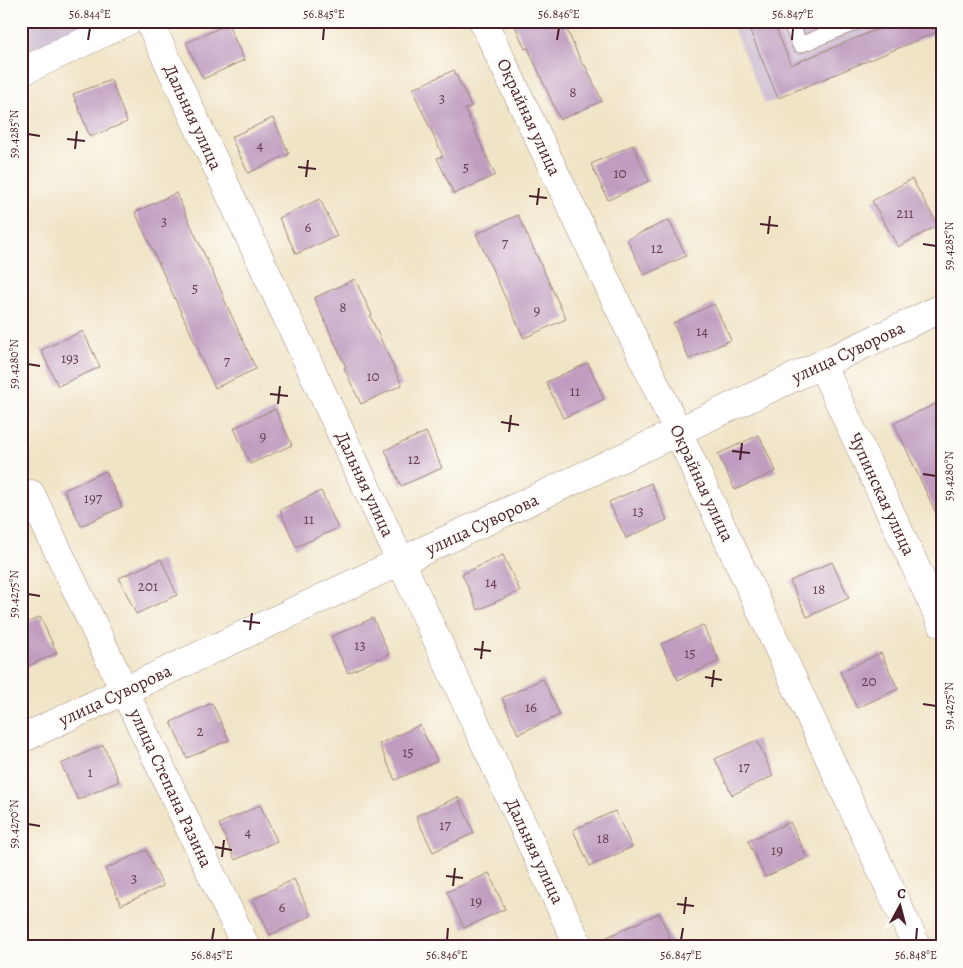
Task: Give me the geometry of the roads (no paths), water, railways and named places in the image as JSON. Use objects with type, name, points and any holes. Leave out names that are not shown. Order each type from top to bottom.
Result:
[{"type":"street","points":[[21,72],[128,21]]},
{"type":"street","name":"Дальняя улица","points":[[149,21],[580,947]]},
{"type":"street","name":"Окрайная улица","points":[[483,21],[678,432],[917,947]]},
{"type":"street","name":"улица Суворова","points":[[21,739],[942,308]]},
{"type":"street","name":"Чупинская улица","points":[[822,365],[942,624]]},
{"type":"street","name":"улица Степана Разина","points":[[31,494],[246,947]]},
{"type":"lane","points":[[790,21],[800,45],[859,21]]}]
